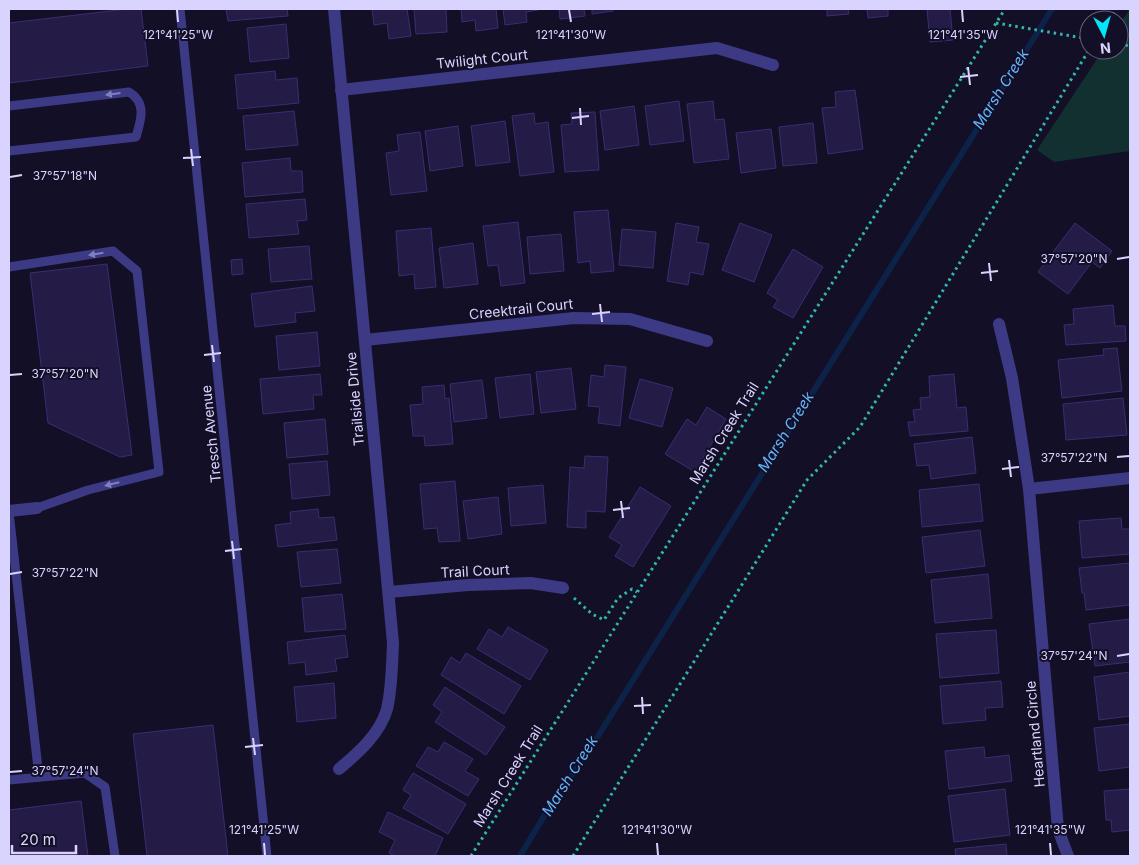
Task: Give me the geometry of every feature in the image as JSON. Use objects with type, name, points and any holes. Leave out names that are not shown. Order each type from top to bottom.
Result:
[{"type":"street","name":"Trailside Drive","points":[[334,9],[393,643],[391,683],[386,710],[375,732],[361,750],[339,769]]},
{"type":"street","name":"Twilight Court","points":[[342,90],[716,48],[773,65]]},
{"type":"street","name":"Creektrail Court","points":[[365,340],[574,318],[630,319],[707,341]]},
{"type":"street","name":"Heartland Circle","points":[[999,324],[1012,378],[1029,489],[1058,829],[1068,856]]},
{"type":"street","points":[[1029,489],[1130,478]]},
{"type":"street","points":[[9,511],[37,508]]},
{"type":"street","name":"Trail Court","points":[[388,592],[468,585],[531,583],[563,588]]},
{"type":"lane","name":"Tresch Avenue","points":[[180,9],[267,856]]},
{"type":"lane","points":[[9,106],[129,92],[134,95],[142,111],[142,117],[136,137],[9,151]]},
{"type":"lane","points":[[9,268],[113,251],[137,271],[159,472],[88,490],[37,508]]},
{"type":"lane","points":[[9,511],[39,777]]},
{"type":"lane","points":[[9,780],[85,773],[105,787],[115,856]]},
{"type":"path","name":"Marsh Creek Trail","points":[[471,856],[1006,9]]},
{"type":"path","points":[[996,23],[1079,38]]},
{"type":"path","points":[[573,856],[807,480],[860,427],[1083,60]]},
{"type":"path","points":[[563,588],[592,614],[604,620],[618,598],[632,589],[636,592]]},
{"type":"green space","points":[[1130,9],[1130,151],[1054,162],[1037,150],[1096,60],[1129,60]]},
{"type":"building","points":[[141,9],[148,66],[9,83],[9,23]]},
{"type":"building","points":[[226,9],[287,9],[288,16],[228,21]]},
{"type":"building","points":[[372,9],[407,9],[411,36],[389,39],[387,23],[374,25]]},
{"type":"building","points":[[414,9],[446,9],[447,32],[416,34]]},
{"type":"building","points":[[461,9],[496,9],[498,28],[476,31],[475,20],[462,22]]},
{"type":"building","points":[[503,9],[538,10],[526,12],[527,22],[505,25]]},
{"type":"building","points":[[559,9],[584,9],[585,16],[560,19]]},
{"type":"building","points":[[592,9],[613,9],[613,11],[592,14]]},
{"type":"building","points":[[827,9],[848,9],[849,14],[827,16]]},
{"type":"building","points":[[867,9],[888,9],[888,16],[868,18]]},
{"type":"building","points":[[927,9],[950,9],[953,40],[930,42]]},
{"type":"building","points":[[286,24],[289,58],[250,62],[247,28]]},
{"type":"building","points":[[275,71],[276,80],[297,78],[299,103],[238,109],[235,75]]},
{"type":"building","points":[[855,90],[863,149],[828,154],[822,108],[836,107],[835,92]]},
{"type":"building","points":[[679,101],[684,141],[650,145],[645,106]]},
{"type":"building","points":[[713,101],[715,120],[724,119],[729,159],[694,163],[687,104]]},
{"type":"building","points":[[634,106],[639,145],[605,150],[600,111]]},
{"type":"building","points":[[294,111],[298,145],[246,150],[243,116]]},
{"type":"building","points":[[595,112],[599,170],[565,172],[561,125],[572,124],[571,113]]},
{"type":"building","points":[[534,113],[535,124],[548,122],[554,172],[520,176],[512,116]]},
{"type":"building","points":[[505,121],[510,162],[476,166],[471,126]]},
{"type":"building","points":[[813,123],[817,163],[783,166],[779,127]]},
{"type":"building","points":[[458,126],[463,166],[430,171],[425,131]]},
{"type":"building","points":[[771,129],[776,168],[741,173],[736,133]]},
{"type":"building","points":[[420,132],[427,191],[391,195],[386,153],[399,151],[397,135]]},
{"type":"building","points":[[290,158],[291,171],[302,171],[303,192],[245,197],[242,163]]},
{"type":"building","points":[[305,199],[307,220],[297,221],[299,234],[249,238],[246,204]]},
{"type":"building","points":[[608,210],[614,271],[591,273],[590,261],[578,263],[574,212]]},
{"type":"building","points":[[518,222],[525,283],[501,286],[498,265],[488,266],[483,226]]},
{"type":"building","points":[[676,223],[699,227],[696,242],[709,244],[703,275],[690,272],[688,285],[667,281]]},
{"type":"building","points":[[740,223],[772,235],[754,282],[722,270]]},
{"type":"building","points":[[1075,223],[1112,251],[1100,268],[1092,262],[1068,294],[1038,272]]},
{"type":"building","points":[[431,228],[436,287],[415,289],[414,274],[399,276],[396,231]]},
{"type":"building","points":[[622,229],[656,232],[653,268],[619,265]]},
{"type":"building","points":[[561,234],[564,271],[530,274],[527,237]]},
{"type":"building","points":[[473,243],[478,284],[444,288],[439,248]]},
{"type":"building","points":[[309,246],[312,279],[271,282],[268,249]]},
{"type":"building","points":[[793,249],[823,267],[793,318],[773,307],[778,300],[767,293]]},
{"type":"building","points":[[242,259],[243,274],[232,275],[231,260]]},
{"type":"building","points":[[107,264],[132,455],[120,457],[48,423],[30,273]]},
{"type":"building","points":[[312,286],[315,311],[295,313],[296,322],[255,327],[251,294]]},
{"type":"building","points":[[1113,305],[1115,326],[1125,326],[1126,341],[1066,345],[1064,325],[1074,324],[1073,309]]},
{"type":"building","points":[[317,332],[320,366],[279,370],[276,336]]},
{"type":"building","points":[[1117,348],[1122,391],[1062,398],[1058,360],[1104,355],[1103,349]]},
{"type":"building","points":[[605,365],[626,367],[620,426],[598,423],[600,407],[588,406],[591,375],[604,377]]},
{"type":"building","points":[[571,368],[576,409],[541,413],[536,372]]},
{"type":"building","points":[[320,374],[322,395],[313,395],[314,409],[263,414],[260,379]]},
{"type":"building","points":[[530,374],[534,414],[500,418],[495,378]]},
{"type":"building","points":[[954,374],[957,408],[966,407],[968,431],[910,436],[908,422],[915,422],[913,410],[921,409],[920,398],[930,397],[929,376]]},
{"type":"building","points":[[640,379],[673,388],[662,427],[629,418]]},
{"type":"building","points":[[482,380],[487,418],[454,422],[450,384]]},
{"type":"building","points":[[444,385],[445,399],[449,398],[453,444],[425,446],[424,436],[413,436],[410,405],[423,404],[422,387]]},
{"type":"building","points":[[1123,398],[1127,435],[1066,440],[1063,404]]},
{"type":"building","points":[[707,407],[726,419],[695,472],[665,454],[687,419],[696,425]]},
{"type":"building","points":[[325,419],[328,454],[287,458],[284,423]]},
{"type":"building","points":[[972,437],[976,473],[931,479],[929,465],[917,466],[914,444]]},
{"type":"building","points":[[585,456],[608,457],[605,512],[586,511],[586,528],[567,527],[570,467],[584,468]]},
{"type":"building","points":[[327,461],[330,495],[292,499],[289,464]]},
{"type":"building","points":[[455,481],[460,541],[439,542],[437,528],[424,529],[420,484]]},
{"type":"building","points":[[979,484],[983,521],[922,527],[919,490]]},
{"type":"building","points":[[543,485],[546,523],[511,526],[508,488]]},
{"type":"building","points":[[640,487],[671,506],[633,567],[615,556],[622,545],[609,537]]},
{"type":"building","points":[[498,497],[502,534],[468,539],[463,501]]},
{"type":"building","points":[[318,509],[319,518],[334,517],[337,540],[278,547],[275,525],[291,523],[290,512]]},
{"type":"building","points":[[1121,518],[1122,529],[1130,529],[1130,554],[1082,558],[1079,521]]},
{"type":"building","points":[[980,530],[985,566],[926,573],[922,537]]},
{"type":"building","points":[[337,549],[341,583],[301,587],[297,552]]},
{"type":"building","points":[[1130,563],[1130,605],[1086,610],[1079,568]]},
{"type":"building","points":[[988,574],[992,618],[935,623],[931,580]]},
{"type":"building","points":[[342,594],[346,629],[305,632],[302,598]]},
{"type":"building","points":[[1130,619],[1130,662],[1095,666],[1089,624]]},
{"type":"building","points":[[508,627],[548,650],[530,680],[477,649],[489,629],[502,637]]},
{"type":"building","points":[[996,630],[999,673],[940,678],[936,634]]},
{"type":"building","points":[[345,635],[348,657],[335,659],[337,671],[306,675],[305,662],[289,664],[287,642]]},
{"type":"building","points":[[466,653],[521,686],[504,714],[441,675],[451,657],[460,663]]},
{"type":"building","points":[[1130,672],[1130,716],[1099,720],[1094,677]]},
{"type":"building","points":[[1001,681],[1003,707],[985,708],[986,720],[943,724],[940,686]]},
{"type":"building","points":[[334,683],[336,718],[297,722],[294,687]]},
{"type":"building","points":[[445,687],[505,727],[486,755],[435,722],[442,712],[433,705]]},
{"type":"building","points":[[1130,724],[1130,767],[1099,771],[1094,728]]},
{"type":"building","points":[[213,725],[228,856],[147,856],[133,734]]},
{"type":"building","points":[[444,742],[473,759],[465,771],[479,779],[468,796],[416,766],[428,747],[438,752]]},
{"type":"building","points":[[984,747],[985,758],[1009,755],[1012,781],[949,789],[945,751]]},
{"type":"building","points":[[413,773],[466,804],[448,834],[403,808],[411,795],[403,790]]},
{"type":"building","points":[[1005,789],[1010,835],[954,842],[948,796]]},
{"type":"building","points":[[1130,789],[1130,830],[1112,832],[1111,820],[1106,820],[1104,791]]},
{"type":"building","points":[[81,801],[88,856],[9,856],[9,810]]},
{"type":"building","points":[[388,812],[443,838],[435,856],[395,856],[389,853],[395,840],[379,832]]},
{"type":"building","points":[[1006,844],[1007,856],[956,856],[955,849]]},
{"type":"waterway","name":"Marsh Creek","points":[[520,856],[552,803],[590,749],[1052,9]]}]
